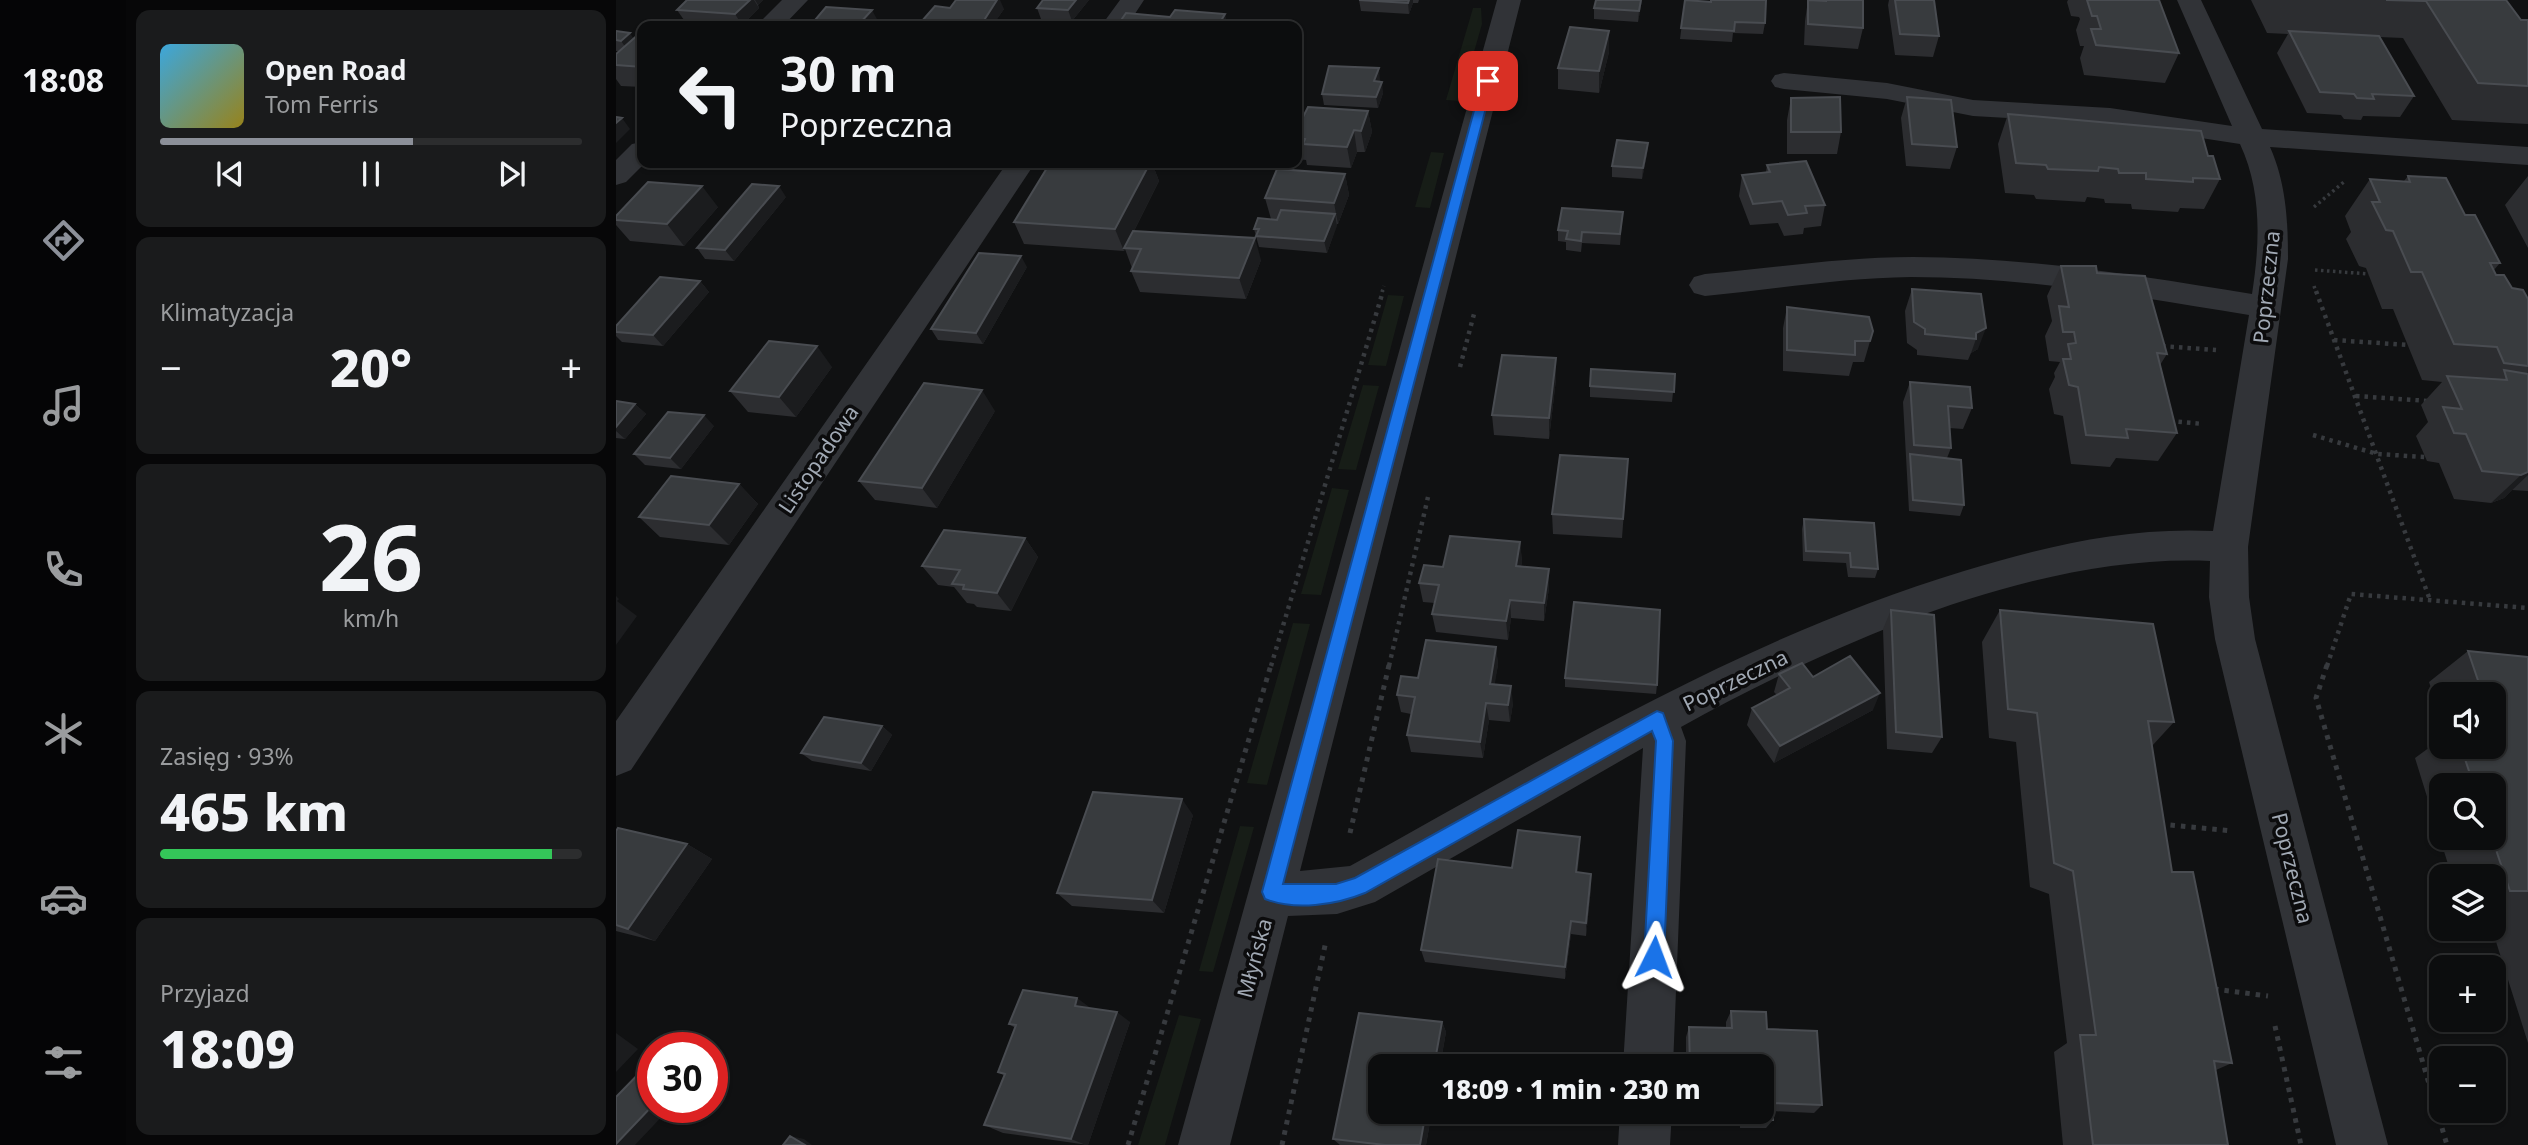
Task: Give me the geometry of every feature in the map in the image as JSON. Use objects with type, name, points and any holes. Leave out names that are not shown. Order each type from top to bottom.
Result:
[{"type":"street","points":[[774,21],[796,0]]},
{"type":"street","points":[[1117,21],[1132,0]]},
{"type":"street","name":"Młyńska","points":[[1204,1145],[1509,0]]},
{"type":"street","name":"Poprzeczna","points":[[2189,0],[2266,172],[2273,221],[2273,259],[2229,547],[2229,597],[2235,639],[2362,1145]]},
{"type":"street","points":[[1784,81],[1887,91],[1973,108],[2110,117],[2252,136],[2528,156]]},
{"type":"street","points":[[616,176],[637,155]]},
{"type":"street","name":"Listopadowa","points":[[616,756],[1018,168]]},
{"type":"street","points":[[1705,285],[1889,268],[1937,267],[2070,276],[2266,307]]},
{"type":"street","name":"Poprzeczna","points":[[1271,892],[1336,893],[1359,887],[1657,719],[1835,631],[1942,591],[2034,566],[2119,550],[2176,544],[2229,547]]},
{"type":"street","points":[[1649,1054],[1665,741],[1657,719]]},
{"type":"street","points":[[1644,1145],[1645,1124]]},
{"type":"path","points":[[2309,211],[2355,173]]},
{"type":"path","points":[[2369,275],[2311,269],[2334,340],[2430,600]]},
{"type":"path","points":[[1128,1145],[1388,275]]},
{"type":"path","points":[[1457,374],[1477,302]]},
{"type":"path","points":[[2334,340],[2408,345]]},
{"type":"path","points":[[2152,345],[2227,351]]},
{"type":"path","points":[[2356,396],[2437,402]]},
{"type":"path","points":[[2161,420],[2208,424]]},
{"type":"path","points":[[2313,435],[2377,454],[2425,457]]},
{"type":"path","points":[[1282,1145],[1336,893],[1429,491]]},
{"type":"path","points":[[2447,1145],[2316,698],[2351,594],[2528,608]]},
{"type":"path","points":[[2157,823],[2233,831]]},
{"type":"path","points":[[2205,988],[2268,996]]},
{"type":"shaded area","points":[[1473,8],[1481,8],[1482,24],[1460,101],[1446,100]]},
{"type":"shaded area","points":[[1431,152],[1444,153],[1430,208],[1415,207]]},
{"type":"shaded area","points":[[1388,295],[1404,296],[1386,366],[1368,365]]},
{"type":"shaded area","points":[[1363,385],[1379,386],[1356,470],[1338,469]]},
{"type":"shaded area","points":[[1332,488],[1349,490],[1321,595],[1301,594]]},
{"type":"shaded area","points":[[1293,623],[1310,624],[1267,785],[1247,783]]},
{"type":"shaded area","points":[[1240,826],[1254,827],[1213,972],[1199,971]]},
{"type":"shaded area","points":[[1179,1015],[1201,1019],[1165,1145],[1138,1145]]},
{"type":"building","points":[[687,0],[750,0],[735,14],[677,10]]},
{"type":"building","points":[[956,0],[997,0],[984,21],[922,21],[935,6],[950,8]]},
{"type":"building","points":[[1043,0],[1076,0],[1068,10],[1037,8]]},
{"type":"building","points":[[1359,0],[1409,0],[1408,3]]},
{"type":"building","points":[[1596,0],[1641,0],[1639,11],[1594,8]]},
{"type":"building","points":[[1685,0],[1766,0],[1765,23],[1735,22],[1734,31],[1681,28]]},
{"type":"building","points":[[1808,0],[1863,0],[1863,28],[1808,24]]},
{"type":"building","points":[[1895,0],[1934,0],[1939,36],[1900,34]]},
{"type":"building","points":[[2087,0],[2159,0],[2179,53],[2096,45],[2091,29],[2101,29],[2097,16],[2092,16]]},
{"type":"building","points":[[2386,0],[2506,0],[2521,20],[2528,20],[2528,86],[2478,83],[2426,1]]},
{"type":"building","points":[[826,7],[872,10],[862,21],[814,21]]},
{"type":"building","points":[[1175,10],[1225,14],[1221,21],[1120,21],[1126,13],[1170,17]]},
{"type":"building","points":[[1570,27],[1609,31],[1599,71],[1558,68]]},
{"type":"building","points":[[616,31],[630,33],[621,41],[616,40]]},
{"type":"building","points":[[2289,31],[2379,36],[2414,96],[2372,94],[2374,99],[2357,98],[2354,94],[2320,92]]},
{"type":"building","points":[[637,36],[637,67],[616,65],[616,54]]},
{"type":"building","points":[[1329,66],[1379,68],[1374,81],[1382,82],[1376,97],[1322,94]]},
{"type":"building","points":[[1840,97],[1841,132],[1791,132],[1791,98]]},
{"type":"building","points":[[1907,97],[1951,100],[1957,147],[1912,144]]},
{"type":"building","points":[[1308,107],[1368,111],[1361,131],[1354,130],[1347,147],[1303,144],[1303,117]]},
{"type":"building","points":[[2008,114],[2201,131],[2208,156],[2213,156],[2220,179],[2193,178],[2193,182],[2146,179],[2146,173],[2119,173],[2118,169],[2048,169],[2046,165],[2016,163]]},
{"type":"building","points":[[1617,140],[1648,143],[1643,168],[1612,166]]},
{"type":"building","points":[[1806,161],[1825,205],[1805,206],[1807,213],[1788,215],[1782,201],[1753,204],[1742,175],[1770,172],[1767,165]]},
{"type":"building","points":[[1047,168],[1147,168],[1115,229],[1014,222]]},
{"type":"building","points":[[1277,169],[1345,174],[1334,203],[1265,198]]},
{"type":"building","points":[[2408,176],[2446,178],[2465,215],[2475,215],[2500,263],[2490,263],[2496,275],[2504,275],[2512,288],[2523,290],[2528,299],[2528,366],[2504,363],[2497,347],[2454,344],[2422,272],[2411,272],[2393,231],[2386,230],[2372,202],[2380,202],[2370,179],[2410,182]]},
{"type":"building","points":[[648,182],[702,186],[667,224],[616,220],[616,216]]},
{"type":"building","points":[[752,184],[779,186],[725,250],[697,248]]},
{"type":"building","points":[[1562,208],[1623,212],[1620,234],[1582,232],[1581,241],[1566,239],[1568,231],[1558,230]]},
{"type":"building","points":[[1281,210],[1335,214],[1324,241],[1256,236],[1259,229],[1254,229],[1258,218],[1277,220]]},
{"type":"building","points":[[1133,231],[1255,238],[1239,278],[1131,271],[1141,249],[1124,248]]},
{"type":"building","points":[[979,253],[1021,256],[976,333],[931,329]]},
{"type":"building","points":[[2061,266],[2096,266],[2097,273],[2145,276],[2167,354],[2157,353],[2177,433],[2126,429],[2128,438],[2086,435],[2078,387],[2069,385],[2063,359],[2071,359],[2068,344],[2076,343],[2074,332],[2063,332],[2059,306],[2069,307]]},
{"type":"building","points":[[660,277],[700,281],[653,335],[616,332],[616,326]]},
{"type":"building","points":[[1912,289],[1981,294],[1986,328],[1976,333],[1976,339],[1925,334],[1925,329],[1914,322]]},
{"type":"building","points":[[1787,307],[1869,317],[1873,331],[1870,341],[1855,341],[1855,355],[1787,350]]},
{"type":"building","points":[[769,341],[817,346],[779,397],[730,391]]},
{"type":"building","points":[[1502,355],[1556,358],[1549,418],[1492,415]]},
{"type":"building","points":[[1591,369],[1675,374],[1674,392],[1590,386]]},
{"type":"building","points":[[2504,370],[2528,374],[2528,472],[2521,475],[2482,471],[2466,434],[2454,433],[2443,407],[2462,409],[2447,376],[2507,380]]},
{"type":"building","points":[[1910,382],[1970,387],[1972,408],[1948,406],[1951,448],[1914,445]]},
{"type":"building","points":[[924,383],[982,390],[922,488],[859,481]]},
{"type":"building","points":[[616,401],[635,404],[616,427]]},
{"type":"building","points":[[668,412],[704,415],[670,458],[634,454]]},
{"type":"building","points":[[1910,454],[1961,460],[1964,505],[1913,500]]},
{"type":"building","points":[[1560,455],[1628,459],[1623,519],[1552,514]]},
{"type":"building","points":[[671,476],[739,484],[709,525],[639,517]]},
{"type":"building","points":[[1804,519],[1874,523],[1878,569],[1851,567],[1850,553],[1806,551]]},
{"type":"building","points":[[944,530],[1025,538],[997,593],[963,589],[964,585],[952,584],[960,570],[922,566]]},
{"type":"building","points":[[1450,536],[1520,542],[1516,566],[1549,569],[1544,603],[1510,600],[1506,621],[1432,614],[1439,585],[1419,583],[1424,565],[1443,567]]},
{"type":"building","points":[[1574,602],[1660,610],[1657,685],[1565,678]]},
{"type":"building","points":[[1891,610],[1934,615],[1942,737],[1896,732]]},
{"type":"building","points":[[2000,610],[2153,624],[2174,722],[2148,721],[2172,872],[2193,872],[2232,1063],[2214,1061],[2228,1145],[2093,1145],[2080,1035],[2096,1035],[2073,871],[2054,863],[2037,713],[2008,709]]},
{"type":"building","points":[[1426,640],[1496,647],[1490,684],[1511,686],[1508,705],[1486,703],[1480,742],[1407,735],[1415,697],[1397,695],[1401,676],[1418,678]]},
{"type":"building","points":[[2468,651],[2528,657],[2528,891],[2510,891],[2506,879],[2506,864],[2501,864],[2496,850],[2506,850],[2506,773],[2470,773],[2465,759],[2506,759],[2506,682],[2479,682]]},
{"type":"building","points":[[1850,656],[1880,693],[1780,746],[1752,708],[1790,688],[1779,674],[1802,663],[1813,677]]},
{"type":"building","points":[[824,717],[882,726],[861,763],[801,753]]},
{"type":"building","points":[[1093,792],[1182,799],[1152,900],[1057,893]]},
{"type":"building","points":[[618,828],[687,844],[628,929],[616,925]]},
{"type":"building","points":[[1518,830],[1580,837],[1576,872],[1591,874],[1586,923],[1571,921],[1565,967],[1421,950],[1438,859],[1512,868]]},
{"type":"building","points":[[1023,990],[1077,998],[1075,1006],[1117,1012],[1071,1139],[984,1125],[1005,1074],[998,1072],[1016,1025],[1009,1024]]},
{"type":"building","points":[[1731,1011],[1766,1012],[1767,1029],[1817,1031],[1822,1105],[1774,1103],[1774,1054],[1690,1054],[1689,1027],[1732,1028]]},
{"type":"building","points":[[1359,1013],[1442,1022],[1436,1054],[1368,1054],[1368,1124],[1424,1124],[1420,1145],[1385,1145],[1333,1139]]},
{"type":"building","points":[[637,1075],[637,1122],[616,1144],[616,1097]]},
{"type":"building","points":[[790,1136],[805,1145],[783,1145]]},
{"type":"route","points":[[1488,81],[1271,892],[1310,895],[1336,893],[1359,887],[1657,719],[1665,741],[1654,957]]}]
